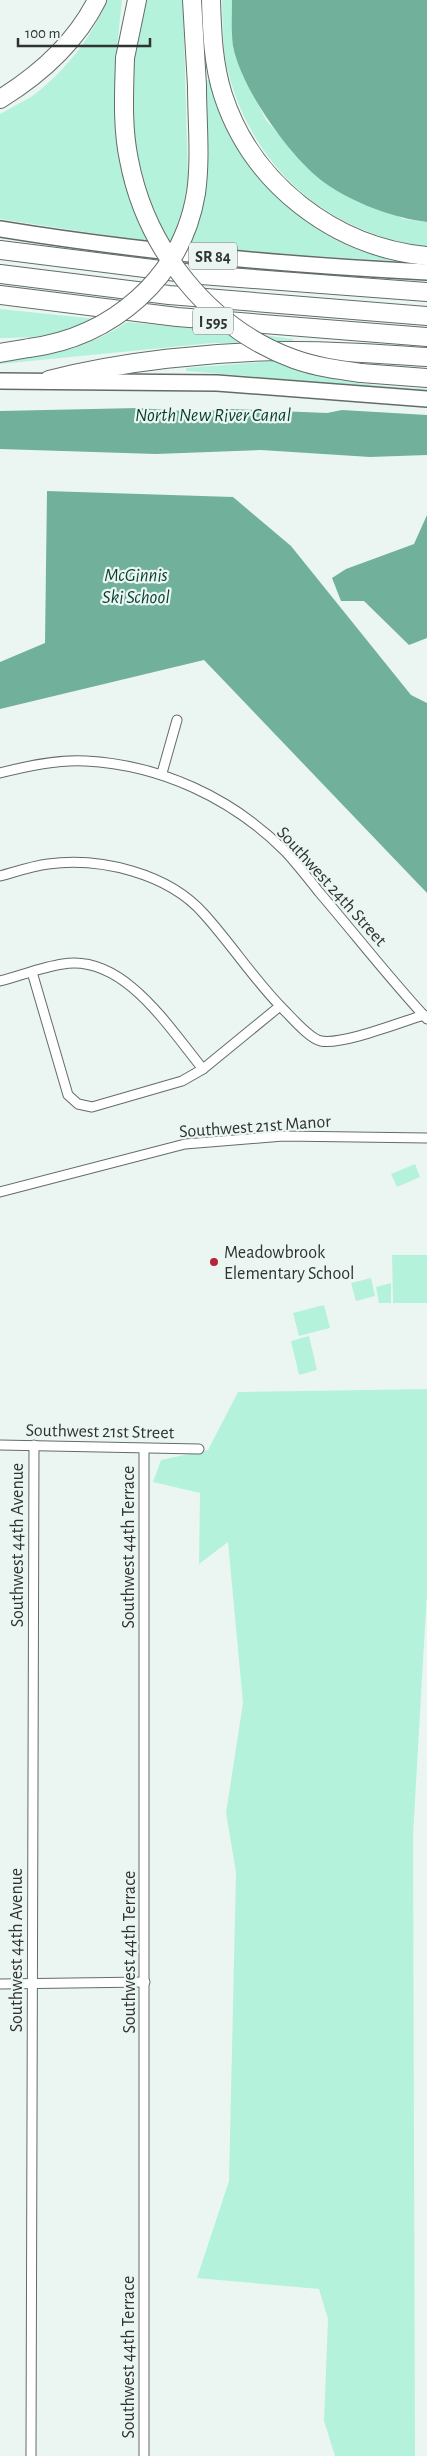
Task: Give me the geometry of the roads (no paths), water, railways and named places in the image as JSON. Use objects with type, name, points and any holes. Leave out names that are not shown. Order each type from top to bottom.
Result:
[{"type":"highway","points":[[62,48],[86,0]]},
{"type":"highway","points":[[0,99],[21,86],[78,32],[96,0]]},
{"type":"highway","points":[[128,0],[124,109],[128,160],[137,193],[150,226],[174,266],[198,295],[222,318],[255,340],[303,362],[361,374],[427,378]]},
{"type":"highway","points":[[126,58],[137,0]]},
{"type":"highway","points":[[0,353],[62,342],[93,330],[134,304],[157,280],[182,240],[192,209],[197,177],[197,86],[192,0]]},
{"type":"highway","points":[[211,0],[213,47],[223,94],[242,138],[270,177],[306,209],[339,230],[377,246],[427,256]]},
{"type":"highway","points":[[0,250],[201,275],[427,292]]},
{"type":"highway","points":[[0,274],[178,296],[427,316]]},
{"type":"highway","name":"I 595","points":[[0,295],[177,318],[427,337]]},
{"type":"highway","points":[[0,344],[29,348]]},
{"type":"highway","points":[[49,380],[84,371],[188,358],[287,350],[427,357]]},
{"type":"main road","name":"SR 84","points":[[0,228],[66,239],[202,255],[427,272]]},
{"type":"main road","points":[[0,381],[217,383],[427,399]]},
{"type":"street","points":[[162,773],[177,720]]},
{"type":"street","name":"Southwest 24th Street","points":[[0,773],[46,763],[84,760],[162,773],[222,802],[252,822],[285,851],[425,1017]]},
{"type":"street","points":[[0,876],[46,864],[79,862],[116,865],[157,881],[203,912],[280,1006],[304,1030],[320,1042],[342,1040],[425,1017]]},
{"type":"street","points":[[0,981],[63,964],[84,963],[103,968],[128,983],[156,1012],[204,1070]]},
{"type":"street","points":[[32,972],[68,1095],[78,1104],[92,1107],[182,1081],[204,1070],[280,1006]]},
{"type":"street","name":"Southwest 21st Manor","points":[[0,1192],[185,1144],[282,1136],[427,1138]]},
{"type":"street","name":"Southwest 21st Street","points":[[0,1444],[199,1449]]},
{"type":"street","name":"Southwest 44th Avenue","points":[[31,2456],[34,1445]]},
{"type":"street","name":"Southwest 44th Terrace","points":[[144,1449],[144,2456]]},
{"type":"street","points":[[0,1984],[145,1982]]},
{"type":"water","points":[[232,0],[427,0],[427,222],[388,213],[348,197],[325,183],[297,157],[256,101],[238,63],[232,40]]},
{"type":"water","name":"North New River Canal","points":[[138,408],[197,412],[231,409],[327,413],[342,410],[427,415],[427,455],[370,457],[261,450],[156,454],[0,449],[0,411]]},
{"type":"water","name":"McGinnis Ski School","points":[[47,491],[233,497],[291,546],[411,695],[427,703],[427,893],[204,660],[0,709],[0,662],[45,643]]},
{"type":"water","points":[[427,515],[427,638],[409,645],[364,601],[341,601],[332,578],[346,569],[414,544]]},
{"type":"place","name":"Meadowbrook Elementary School","points":[[214,1262]]}]
